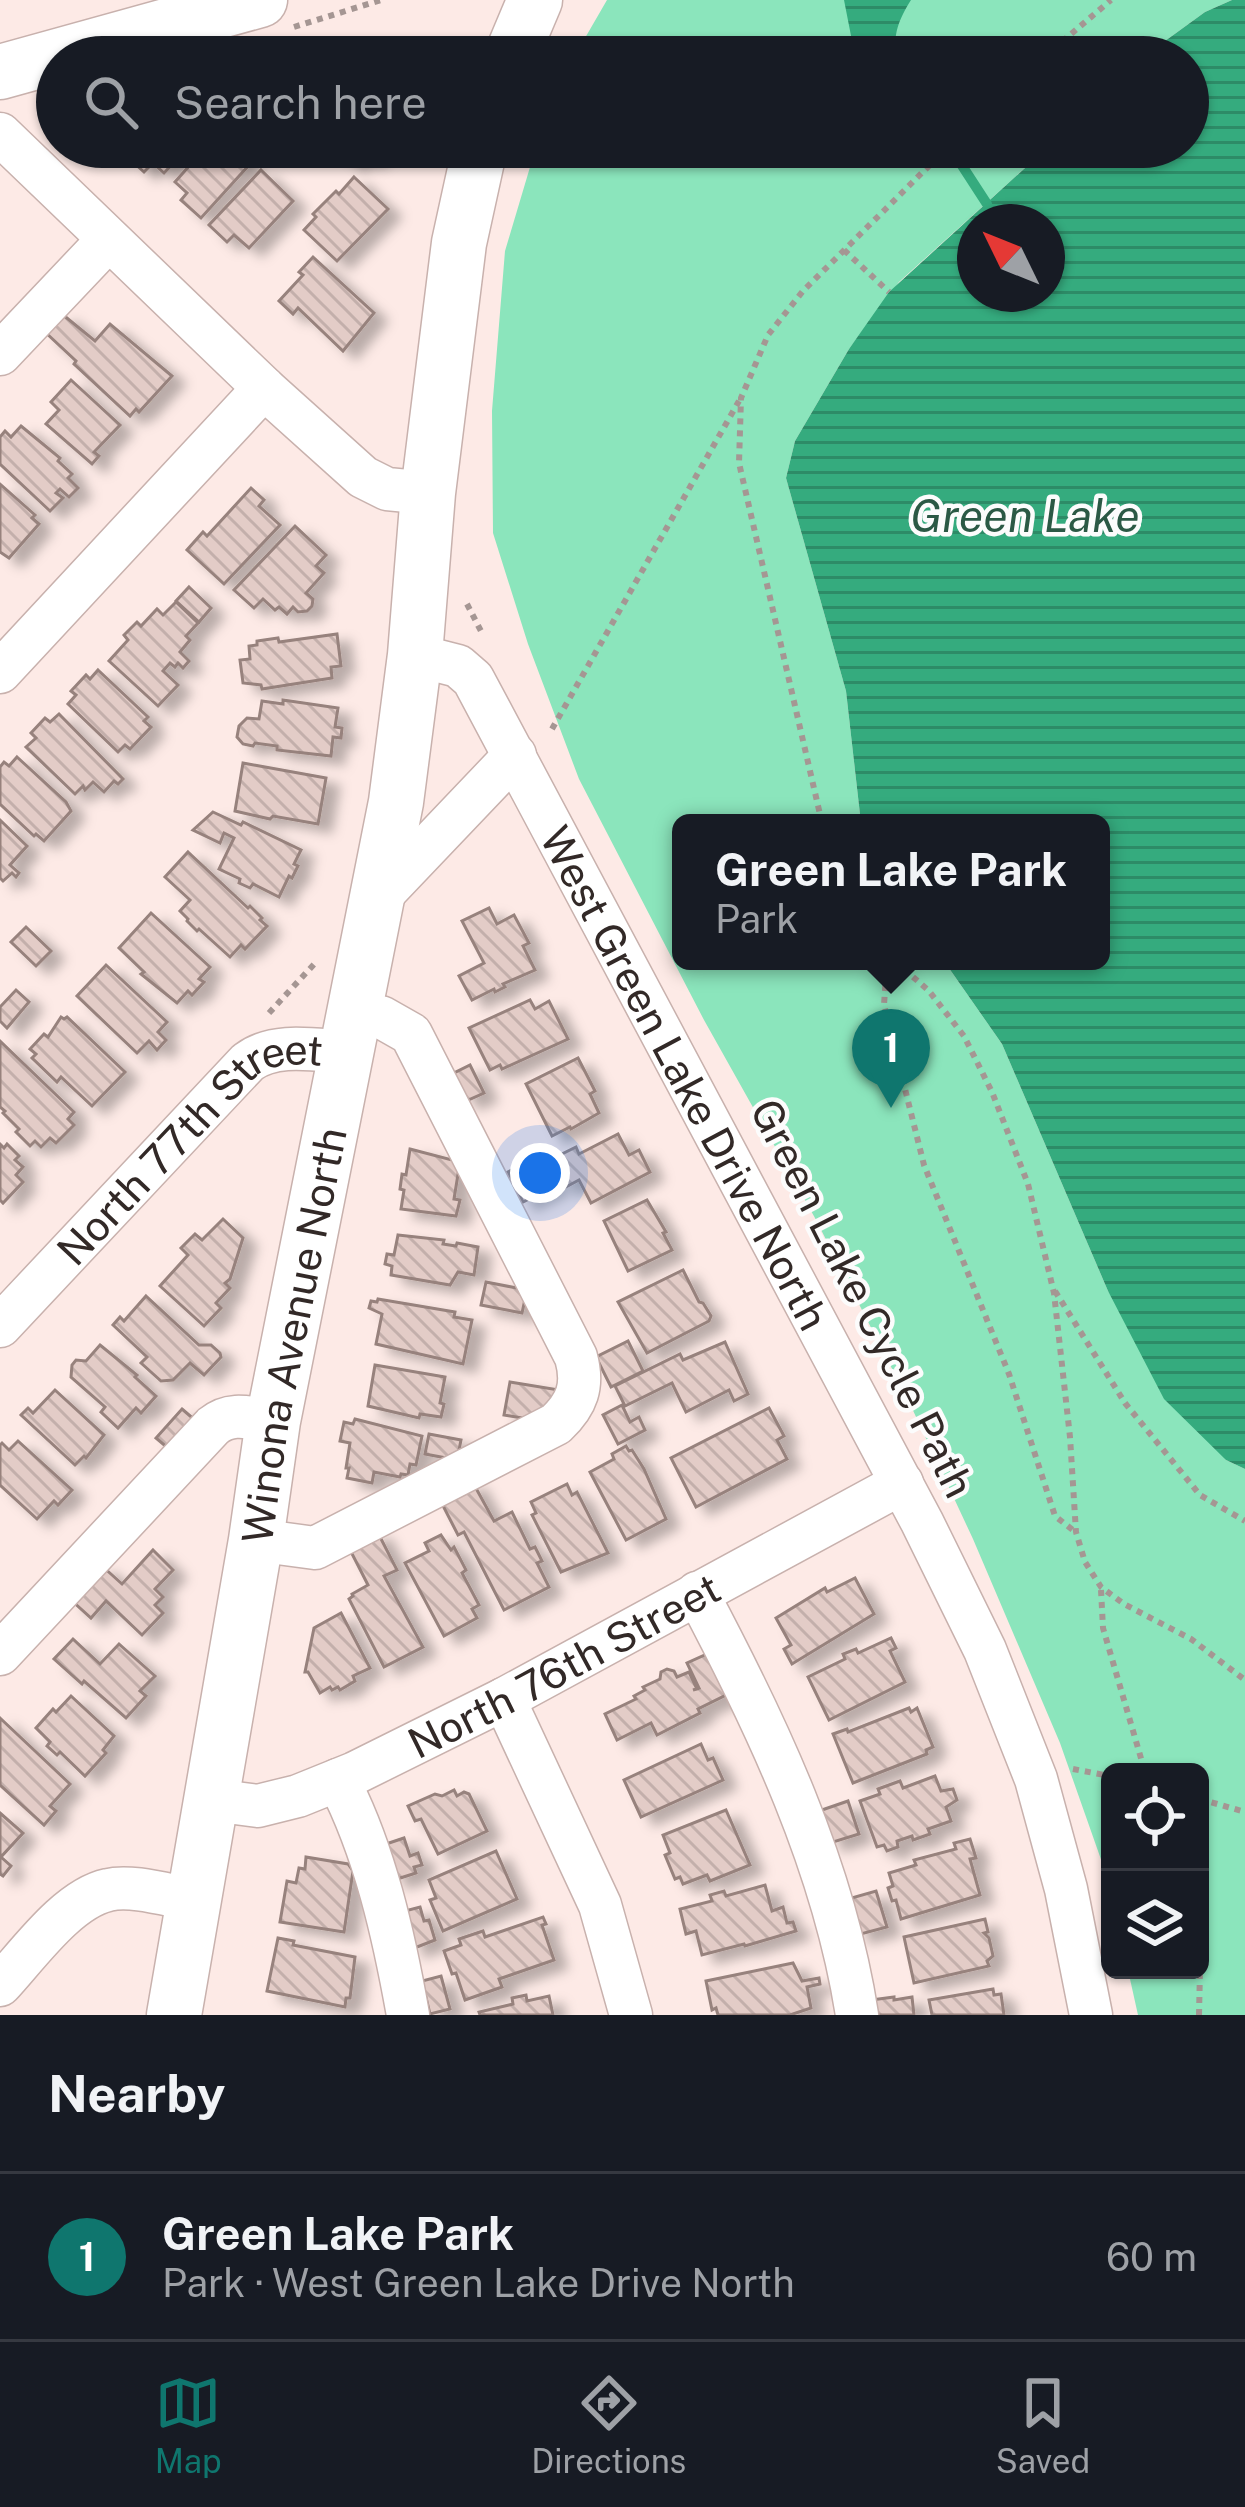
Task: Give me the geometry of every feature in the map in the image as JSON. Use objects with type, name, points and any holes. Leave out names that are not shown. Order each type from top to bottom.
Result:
[{"type":"main road","points":[[111,36],[194,9],[260,0]]},
{"type":"main road","points":[[520,36],[535,0]]},
{"type":"main road","points":[[0,72],[36,60]]},
{"type":"main road","points":[[415,655],[428,493],[459,243],[475,168]]},
{"type":"main road","name":"Winona Avenue North","points":[[174,2015],[273,1421],[395,802],[415,655]]},
{"type":"street","points":[[0,134],[264,388],[364,477],[387,489],[428,493]]},
{"type":"street","points":[[0,354],[108,240]]},
{"type":"street","points":[[0,672],[264,388]]},
{"type":"street","name":"West Green Lake Drive North","points":[[415,655],[467,672],[902,1483],[985,1649],[1036,1779],[1066,1889],[1091,2015]]},
{"type":"street","points":[[376,901],[514,755]]},
{"type":"street","name":"North 77th Street","points":[[0,1326],[262,1052],[350,1033],[382,1017],[411,1034],[576,1358],[581,1375],[578,1394],[556,1424],[315,1547],[256,1540]]},
{"type":"street","points":[[0,1654],[213,1426],[232,1415],[273,1421]]},
{"type":"street","name":"North 76th Street","points":[[212,1800],[258,1806],[338,1780],[504,1699],[902,1483]]},
{"type":"street","points":[[697,1593],[804,1816],[851,1975],[857,2015]]},
{"type":"street","points":[[504,1699],[600,1905],[631,2015]]},
{"type":"street","points":[[338,1780],[355,1814],[391,1932],[409,2015]]},
{"type":"street","points":[[0,1985],[74,1906],[109,1890],[195,1900]]},
{"type":"path","points":[[1069,36],[1111,0]]},
{"type":"path","points":[[552,729],[741,398],[768,335],[803,291],[926,168]]},
{"type":"path","points":[[844,250],[889,292]]},
{"type":"path","points":[[741,398],[739,463],[820,814]]},
{"type":"path","points":[[464,597],[484,638]]},
{"type":"path","points":[[260,1023],[322,951]]},
{"type":"path","points":[[890,970],[884,1005],[924,1165],[1010,1374],[1055,1516],[1076,1532]]},
{"type":"path","points":[[902,970],[929,992],[964,1036],[1028,1184],[1051,1285],[1076,1532],[1085,1562],[1101,1587],[1124,1604],[1191,1639],[1245,1680]]},
{"type":"path","points":[[1051,1285],[1125,1403],[1155,1440],[1201,1495],[1245,1521]]},
{"type":"path","points":[[1101,1587],[1103,1628],[1142,1763]]},
{"type":"path","points":[[1073,1769],[1101,1774]]},
{"type":"path","points":[[1209,1802],[1245,1812]]},
{"type":"path","points":[[1199,2015],[1200,1979]]},
{"type":"shaded area","points":[[607,0],[1232,0],[1172,36],[586,36]]},
{"type":"shaded area","points":[[530,168],[1025,168],[985,204],[957,204],[957,229],[899,282],[849,349],[795,441],[786,478],[846,691],[860,814],[672,814],[672,958],[579,779],[528,644],[493,533],[492,411],[505,251]]},
{"type":"shaded area","points":[[678,970],[950,970],[1002,1044],[1108,1291],[1226,1460],[1245,1469],[1245,2015],[1138,2015],[1130,1979],[1209,1979],[1209,1763],[1101,1763],[1101,1859],[1060,1743],[973,1539],[815,1218]]},
{"type":"water","points":[[844,0],[911,0],[896,36],[851,36]]},
{"type":"water","name":"Green Lake","points":[[1232,0],[1245,0],[1245,1469],[1226,1460],[1164,1399],[1108,1291],[1002,1044],[950,970],[1110,970],[1110,814],[860,814],[846,691],[786,478],[795,441],[849,349],[889,292],[957,230],[957,312],[1065,312],[1065,204],[985,204],[1025,168],[1209,168],[1209,36],[1172,36],[1205,12]]},
{"type":"building","points":[[187,168],[246,168],[201,218],[181,200],[187,193],[175,182]]},
{"type":"building","points":[[261,170],[293,201],[249,248],[234,235],[227,242],[209,225]]},
{"type":"building","points":[[354,177],[388,209],[337,261],[304,230],[316,217],[313,214]]},
{"type":"building","points":[[313,257],[374,313],[343,351],[298,308],[293,314],[279,301]]},
{"type":"building","points":[[62,314],[95,341],[110,324],[172,376],[130,416],[45,332]]},
{"type":"building","points":[[71,380],[120,425],[94,452],[99,456],[92,464],[46,424],[59,410],[51,402]]},
{"type":"building","points":[[21,426],[60,458],[78,488],[69,497],[60,489],[56,493],[63,498],[50,511],[0,464],[0,437],[5,431],[11,437]]},
{"type":"building","points":[[0,484],[39,524],[9,558],[0,552]]},
{"type":"building","points":[[251,488],[264,500],[259,506],[280,525],[224,584],[187,550],[203,532],[207,536]]},
{"type":"building","points":[[295,526],[326,555],[316,566],[324,573],[306,593],[313,599],[312,606],[298,612],[293,607],[287,614],[263,599],[254,608],[234,590]]},
{"type":"building","points":[[189,587],[211,608],[199,622],[176,601]]},
{"type":"building","points":[[176,602],[198,623],[180,652],[189,661],[183,668],[170,663],[163,671],[178,685],[158,706],[109,661],[137,622],[141,626],[157,609],[163,615]]},
{"type":"building","points":[[337,634],[341,666],[331,667],[332,678],[262,689],[243,683],[240,660],[250,659],[249,646],[257,641]]},
{"type":"building","points":[[98,670],[148,717],[144,721],[151,727],[130,749],[125,745],[118,752],[68,704],[76,695],[71,691]]},
{"type":"building","points":[[283,700],[338,708],[335,727],[342,728],[341,738],[333,737],[331,756],[243,744],[237,737],[247,718],[259,719],[262,701],[283,704]]},
{"type":"building","points":[[59,714],[123,779],[118,784],[114,781],[104,792],[93,782],[75,794],[26,747],[45,718],[50,722]]},
{"type":"building","points":[[17,757],[71,811],[44,841],[0,804],[0,767],[4,762],[9,766]]},
{"type":"building","points":[[243,763],[326,778],[318,824],[235,811]]},
{"type":"building","points":[[213,812],[301,850],[294,864],[298,866],[279,897],[253,884],[250,888],[239,883],[240,879],[219,869],[234,838],[224,833],[220,843],[193,830]]},
{"type":"building","points":[[0,820],[27,846],[10,865],[19,873],[3,881],[0,878]]},
{"type":"building","points":[[188,852],[267,926],[230,957],[187,921],[180,911],[190,900],[165,877]]},
{"type":"building","points":[[489,908],[497,924],[514,915],[529,943],[523,946],[535,970],[472,1000],[459,976],[484,963],[462,921]]},
{"type":"building","points":[[151,913],[210,967],[199,979],[204,982],[177,1003],[141,974],[144,972],[119,948]]},
{"type":"building","points":[[26,927],[51,951],[36,966],[11,942]]},
{"type":"building","points":[[106,965],[167,1022],[158,1032],[166,1040],[157,1050],[149,1041],[137,1053],[77,996]]},
{"type":"building","points":[[16,990],[29,1002],[7,1028],[0,1021],[0,1007]]},
{"type":"building","points":[[530,1000],[535,1009],[549,1001],[568,1039],[490,1070],[469,1028]]},
{"type":"building","points":[[61,1017],[67,1017],[125,1072],[92,1106],[32,1058],[36,1054],[30,1049],[44,1034],[48,1037]]},
{"type":"building","points":[[0,1041],[74,1112],[68,1119],[74,1125],[56,1143],[50,1138],[41,1147],[35,1141],[30,1146],[3,1113]]},
{"type":"building","points":[[578,1058],[595,1091],[590,1094],[599,1113],[552,1136],[526,1084]]},
{"type":"building","points":[[470,1065],[484,1093],[466,1101],[452,1074]]},
{"type":"building","points":[[618,1134],[629,1155],[639,1150],[650,1172],[591,1203],[579,1180],[564,1188],[550,1160],[576,1147],[579,1154]]},
{"type":"building","points":[[0,1144],[4,1148],[7,1144],[19,1156],[15,1160],[23,1167],[16,1175],[23,1182],[3,1203],[0,1200]]},
{"type":"building","points":[[410,1149],[460,1162],[456,1216],[401,1209],[402,1174],[406,1175]]},
{"type":"building","points":[[539,1156],[555,1186],[523,1202],[508,1172]]},
{"type":"building","points":[[647,1200],[672,1250],[628,1271],[604,1221]]},
{"type":"building","points":[[223,1219],[243,1238],[225,1283],[230,1288],[216,1303],[221,1308],[204,1326],[160,1286],[188,1255],[181,1248],[195,1234],[202,1240]]},
{"type":"building","points":[[398,1235],[478,1247],[474,1275],[458,1272],[450,1285],[391,1275],[392,1266],[385,1264],[387,1254],[394,1255]]},
{"type":"building","points":[[683,1270],[711,1316],[709,1321],[647,1353],[618,1302]]},
{"type":"building","points":[[486,1282],[527,1290],[522,1313],[481,1305]]},
{"type":"building","points":[[146,1296],[199,1345],[211,1345],[220,1353],[204,1375],[190,1363],[173,1380],[161,1381],[141,1363],[147,1357],[113,1325],[120,1317],[124,1321]]},
{"type":"building","points":[[378,1299],[455,1312],[454,1317],[472,1320],[463,1364],[376,1344],[382,1314],[369,1308]]},
{"type":"building","points":[[628,1341],[643,1371],[611,1387],[596,1357]]},
{"type":"building","points":[[725,1342],[748,1394],[734,1401],[729,1390],[686,1412],[672,1383],[625,1406],[615,1386],[680,1354],[683,1360]]},
{"type":"building","points":[[100,1345],[156,1396],[141,1413],[136,1408],[118,1428],[101,1412],[105,1407],[71,1377],[76,1360],[86,1361]]},
{"type":"building","points":[[375,1365],[445,1377],[441,1417],[420,1414],[419,1418],[368,1406]]},
{"type":"building","points":[[510,1382],[559,1390],[534,1420],[504,1415]]},
{"type":"building","points":[[55,1390],[104,1435],[75,1465],[21,1415],[28,1408],[33,1413]]},
{"type":"building","points":[[622,1405],[630,1422],[639,1417],[645,1430],[618,1444],[603,1415]]},
{"type":"building","points":[[769,1408],[784,1436],[777,1440],[787,1459],[696,1507],[671,1458]]},
{"type":"building","points":[[182,1409],[196,1421],[170,1450],[156,1438]]},
{"type":"building","points":[[355,1419],[422,1436],[416,1465],[410,1464],[408,1475],[374,1472],[372,1483],[347,1478],[350,1443],[340,1441],[344,1422],[353,1424]]},
{"type":"building","points":[[429,1434],[461,1440],[457,1460],[425,1454]]},
{"type":"building","points":[[18,1441],[72,1490],[37,1519],[0,1485],[0,1445],[9,1450]]},
{"type":"building","points":[[626,1446],[644,1469],[666,1519],[626,1540],[590,1472]]},
{"type":"building","points":[[472,1481],[494,1521],[512,1512],[530,1549],[535,1547],[542,1561],[537,1563],[549,1587],[504,1610],[464,1532],[458,1535],[439,1498]]},
{"type":"building","points":[[567,1484],[572,1495],[577,1492],[608,1553],[561,1572],[532,1515],[536,1513],[531,1502]]},
{"type":"building","points":[[377,1531],[397,1570],[384,1576],[423,1647],[384,1667],[349,1599],[368,1585],[348,1546]]},
{"type":"building","points":[[441,1535],[451,1550],[454,1547],[479,1605],[472,1609],[477,1618],[444,1636],[405,1563],[429,1551],[425,1543]]},
{"type":"building","points":[[153,1550],[173,1570],[155,1589],[163,1597],[155,1605],[163,1613],[142,1635],[106,1601],[91,1618],[70,1599],[101,1565],[122,1584]]},
{"type":"building","points":[[855,1578],[874,1614],[792,1664],[784,1649],[791,1645],[776,1618],[825,1588],[827,1592]]},
{"type":"building","points":[[341,1613],[370,1668],[353,1676],[355,1681],[340,1690],[330,1687],[320,1693],[305,1672],[314,1628]]},
{"type":"building","points":[[891,1638],[896,1648],[890,1651],[905,1682],[829,1720],[808,1677],[845,1659],[843,1654],[856,1649],[858,1653]]},
{"type":"building","points":[[73,1639],[100,1664],[119,1644],[155,1676],[140,1691],[146,1696],[126,1718],[54,1659]]},
{"type":"building","points":[[707,1654],[726,1695],[698,1709],[700,1713],[657,1735],[651,1723],[617,1740],[605,1714],[636,1699],[643,1687],[660,1679],[667,1669],[677,1677],[689,1672],[697,1689],[687,1663]]},
{"type":"building","points":[[71,1696],[114,1736],[85,1776],[47,1746],[50,1742],[36,1728]]},
{"type":"building","points":[[909,1708],[911,1712],[917,1708],[933,1747],[927,1754],[853,1783],[833,1734]]},
{"type":"building","points":[[0,1718],[70,1784],[50,1806],[56,1811],[44,1825],[0,1785]]},
{"type":"building","points":[[701,1744],[723,1780],[641,1817],[624,1780]]},
{"type":"building","points":[[935,1776],[941,1791],[953,1789],[957,1800],[946,1807],[951,1821],[928,1829],[930,1834],[897,1841],[898,1847],[887,1851],[884,1845],[877,1847],[860,1801],[900,1781],[903,1788]]},
{"type":"building","points":[[454,1790],[457,1796],[469,1794],[487,1831],[438,1854],[421,1819],[415,1821],[408,1806]]},
{"type":"building","points":[[848,1801],[859,1834],[830,1843],[819,1811]]},
{"type":"building","points":[[726,1810],[750,1865],[710,1881],[707,1875],[683,1884],[680,1877],[675,1879],[663,1835]]},
{"type":"building","points":[[0,1813],[23,1833],[1,1857],[11,1866],[3,1876],[0,1874]]},
{"type":"building","points":[[404,1838],[410,1856],[418,1853],[422,1865],[414,1867],[416,1873],[394,1880],[383,1845]]},
{"type":"building","points":[[970,1839],[980,1895],[901,1919],[888,1888],[893,1886],[889,1873],[916,1865],[914,1860],[956,1849],[954,1843]]},
{"type":"building","points":[[496,1851],[517,1899],[443,1931],[430,1900],[436,1898],[429,1880]]},
{"type":"building","points":[[306,1857],[348,1864],[353,1871],[344,1932],[280,1922],[287,1881],[296,1883]]},
{"type":"building","points":[[765,1885],[772,1911],[783,1907],[787,1923],[793,1922],[796,1931],[702,1955],[696,1931],[686,1934],[680,1909],[712,1901],[710,1895],[724,1891],[726,1896]]},
{"type":"building","points":[[876,1891],[887,1927],[857,1935],[848,1899]]},
{"type":"building","points":[[420,1907],[435,1940],[412,1949],[401,1912]]},
{"type":"building","points":[[543,1917],[554,1960],[499,1979],[502,1987],[465,2000],[444,1951],[461,1945],[459,1939],[483,1931],[485,1937]]},
{"type":"building","points":[[985,1919],[988,1932],[984,1933],[993,1956],[987,1961],[989,1966],[914,1983],[904,1937]]},
{"type":"building","points":[[278,1938],[355,1957],[345,2007],[267,1991]]},
{"type":"building","points":[[793,1963],[802,1981],[819,1978],[820,1984],[807,1987],[811,2008],[790,2015],[718,2015],[716,2008],[712,2010],[706,1981]]},
{"type":"building","points":[[441,1976],[450,2009],[430,2014],[422,1981]]},
{"type":"building","points":[[993,1989],[994,1995],[1001,1994],[1004,2015],[932,2015],[929,2000]]},
{"type":"building","points":[[526,1995],[527,2001],[549,1996],[553,2015],[480,2015],[479,2012],[513,2004],[512,1998]]},
{"type":"building","points":[[912,1997],[914,2015],[874,2015],[871,2000]]},
{"type":"waterway","points":[[964,168],[987,204]]},
{"type":"place","name":"Green Lake Park","points":[[891,1108]]}]
